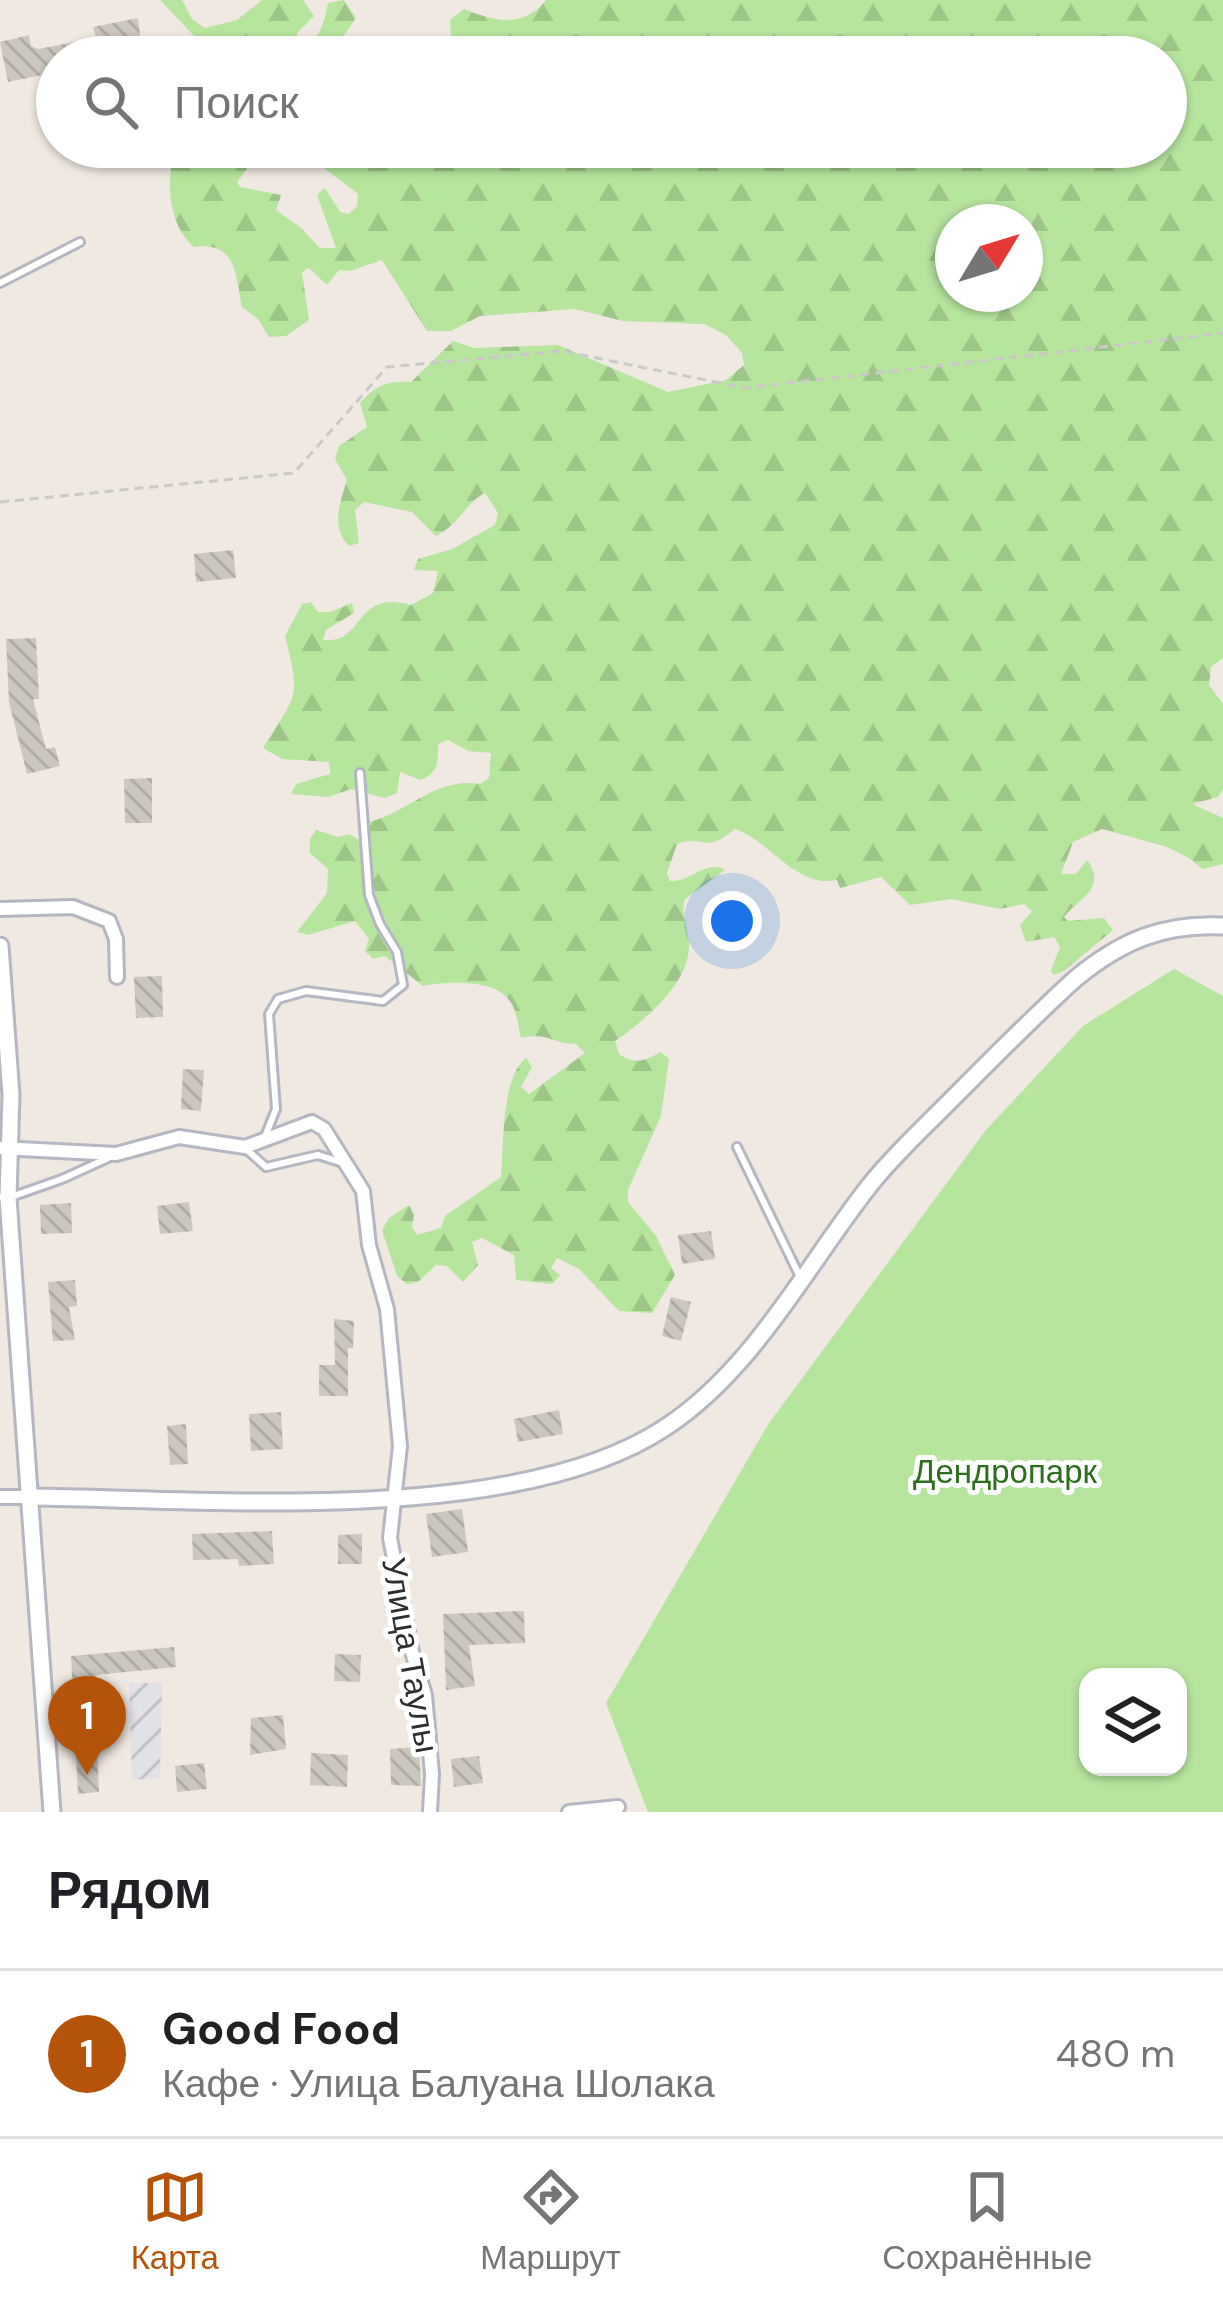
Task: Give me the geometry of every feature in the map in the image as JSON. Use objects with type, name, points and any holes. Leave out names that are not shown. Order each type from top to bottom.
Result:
[{"type":"street","points":[[0,909],[73,907],[109,921],[116,939],[117,977]]},
{"type":"street","points":[[0,1497],[395,1498],[554,1475],[591,1464],[666,1427],[730,1369],[802,1282],[872,1181],[1038,1012],[1091,966],[1144,934],[1192,924],[1223,926]]},
{"type":"street","points":[[0,946],[11,1094],[4,1197],[32,1497],[52,1812]]},
{"type":"street","points":[[5,1149],[116,1154],[168,1137],[244,1147],[312,1122],[324,1129],[339,1156]]},
{"type":"street","name":"Улица Таулы","points":[[339,1156],[363,1192],[369,1245],[387,1309],[400,1446],[391,1538],[412,1652],[425,1695],[432,1774],[430,1812]]},
{"type":"street","points":[[569,1812],[618,1807]]},
{"type":"lane","points":[[0,284],[80,242]]},
{"type":"lane","points":[[262,1143],[276,1109],[268,1014],[278,998],[306,991],[383,1001],[403,985],[397,952],[369,896],[360,773]]},
{"type":"lane","points":[[244,1147],[266,1167],[318,1155],[339,1156]]},
{"type":"lane","points":[[737,1148],[802,1282]]},
{"type":"lane","points":[[4,1197],[62,1179],[116,1154]]},
{"type":"path","points":[[0,502],[294,473],[387,367],[562,351],[745,388],[1223,332]]},
{"type":"shaded area","points":[[129,1683],[162,1683],[160,1778],[132,1780]]},
{"type":"green space","points":[[160,0],[182,0],[192,19],[205,28],[237,20],[262,0],[303,0],[314,16],[297,36],[194,36]]},
{"type":"green space","points":[[344,0],[356,18],[344,36],[316,36],[328,3]]},
{"type":"green space","points":[[546,0],[1223,0],[1223,658],[1211,667],[1209,685],[1223,704],[1223,789],[1218,797],[1192,804],[1223,818],[1223,864],[1202,869],[1167,847],[1102,829],[1073,842],[1061,874],[1076,874],[1087,860],[1094,878],[1089,892],[1064,917],[1068,921],[1104,918],[1113,930],[1053,975],[1060,947],[1054,937],[1026,942],[1020,925],[1032,911],[1024,904],[1000,909],[951,899],[910,905],[881,877],[840,888],[837,880],[809,878],[796,871],[735,829],[710,843],[677,844],[667,873],[670,881],[711,867],[725,870],[685,899],[689,946],[673,988],[651,1013],[615,1041],[619,1054],[630,1060],[661,1052],[669,1059],[661,1116],[628,1190],[628,1202],[656,1236],[675,1275],[652,1313],[619,1311],[579,1269],[557,1258],[551,1268],[560,1275],[552,1284],[516,1280],[514,1255],[482,1238],[472,1242],[478,1265],[463,1282],[447,1266],[436,1265],[418,1282],[407,1284],[397,1276],[382,1230],[389,1218],[409,1205],[417,1235],[441,1228],[445,1216],[501,1177],[505,1113],[518,1067],[526,1058],[532,1067],[521,1087],[529,1094],[585,1053],[576,1044],[538,1036],[521,1038],[512,1004],[492,988],[456,983],[423,986],[385,956],[373,959],[365,951],[369,939],[355,921],[308,935],[297,932],[327,893],[328,869],[310,853],[316,830],[338,837],[349,834],[368,845],[370,822],[436,790],[480,784],[489,778],[491,753],[468,751],[448,740],[438,744],[436,766],[427,777],[421,780],[400,772],[397,793],[385,798],[351,789],[328,797],[291,794],[296,784],[330,774],[329,762],[282,759],[263,748],[293,695],[285,636],[302,604],[311,602],[318,612],[330,612],[352,603],[354,613],[326,630],[323,640],[337,639],[378,604],[411,605],[433,593],[438,571],[414,570],[418,559],[452,549],[495,525],[498,513],[485,493],[436,536],[412,512],[364,502],[355,510],[359,543],[349,546],[338,522],[347,480],[335,459],[339,446],[367,427],[360,403],[371,392],[389,383],[411,382],[453,341],[474,348],[558,345],[668,392],[726,380],[744,365],[742,353],[726,335],[704,324],[623,321],[575,309],[480,316],[451,331],[427,331],[382,260],[339,270],[327,285],[309,268],[302,272],[309,320],[286,336],[269,337],[258,319],[242,307],[235,272],[226,255],[218,249],[194,247],[180,229],[170,195],[171,168],[247,168],[237,182],[240,187],[281,195],[276,210],[320,248],[336,248],[317,195],[325,188],[340,212],[349,214],[357,206],[358,194],[324,168],[1187,168],[1187,36],[451,36],[450,20],[464,9],[486,17],[518,19]]},
{"type":"green space","name":"Дендропарк","points":[[1174,969],[1223,996],[1223,1812],[648,1812],[606,1703],[769,1423],[986,1130],[1083,1026]]},
{"type":"building","points":[[138,18],[140,36],[95,36],[93,27]]},
{"type":"building","points":[[29,35],[36,48],[36,76],[8,82],[0,42]]},
{"type":"building","points":[[233,550],[236,578],[196,582],[194,554]]},
{"type":"building","points":[[36,638],[39,699],[33,699],[46,749],[55,747],[60,766],[27,774],[9,702],[6,639]]},
{"type":"building","points":[[152,778],[152,823],[125,823],[124,779]]},
{"type":"building","points":[[162,976],[163,1017],[136,1018],[134,977]]},
{"type":"building","points":[[183,1069],[204,1070],[201,1111],[181,1109]]},
{"type":"building","points":[[189,1202],[193,1231],[160,1234],[157,1206]]},
{"type":"building","points":[[71,1203],[72,1233],[41,1234],[40,1205]]},
{"type":"building","points":[[711,1231],[715,1259],[682,1264],[678,1235]]},
{"type":"building","points":[[75,1280],[77,1306],[69,1307],[75,1340],[53,1341],[48,1282]]},
{"type":"building","points":[[671,1297],[691,1302],[681,1341],[662,1336]]},
{"type":"building","points":[[334,1319],[354,1321],[353,1348],[348,1348],[348,1396],[319,1396],[319,1365],[335,1365]]},
{"type":"building","points":[[559,1410],[563,1434],[518,1442],[514,1419]]},
{"type":"building","points":[[281,1412],[283,1449],[251,1451],[249,1414]]},
{"type":"building","points":[[186,1424],[188,1464],[170,1465],[167,1426]]},
{"type":"building","points":[[462,1509],[468,1552],[432,1557],[426,1514]]},
{"type":"building","points":[[272,1531],[274,1564],[239,1566],[238,1559],[193,1560],[192,1534]]},
{"type":"building","points":[[362,1534],[362,1564],[338,1564],[338,1535]]},
{"type":"building","points":[[524,1611],[525,1643],[469,1645],[475,1686],[446,1690],[443,1614]]},
{"type":"building","points":[[174,1647],[176,1667],[96,1675],[102,1745],[97,1746],[99,1792],[78,1794],[71,1656]]},
{"type":"building","points":[[335,1654],[361,1655],[360,1682],[334,1681]]},
{"type":"building","points":[[283,1715],[286,1749],[250,1755],[251,1718]]},
{"type":"building","points":[[419,1747],[421,1786],[391,1785],[390,1749]]},
{"type":"building","points":[[311,1753],[348,1755],[347,1787],[310,1785]]},
{"type":"building","points":[[479,1756],[483,1783],[454,1787],[451,1759]]},
{"type":"building","points":[[204,1763],[207,1789],[177,1792],[175,1766]]},
{"type":"place","name":"Good Food","points":[[87,1775]]}]
